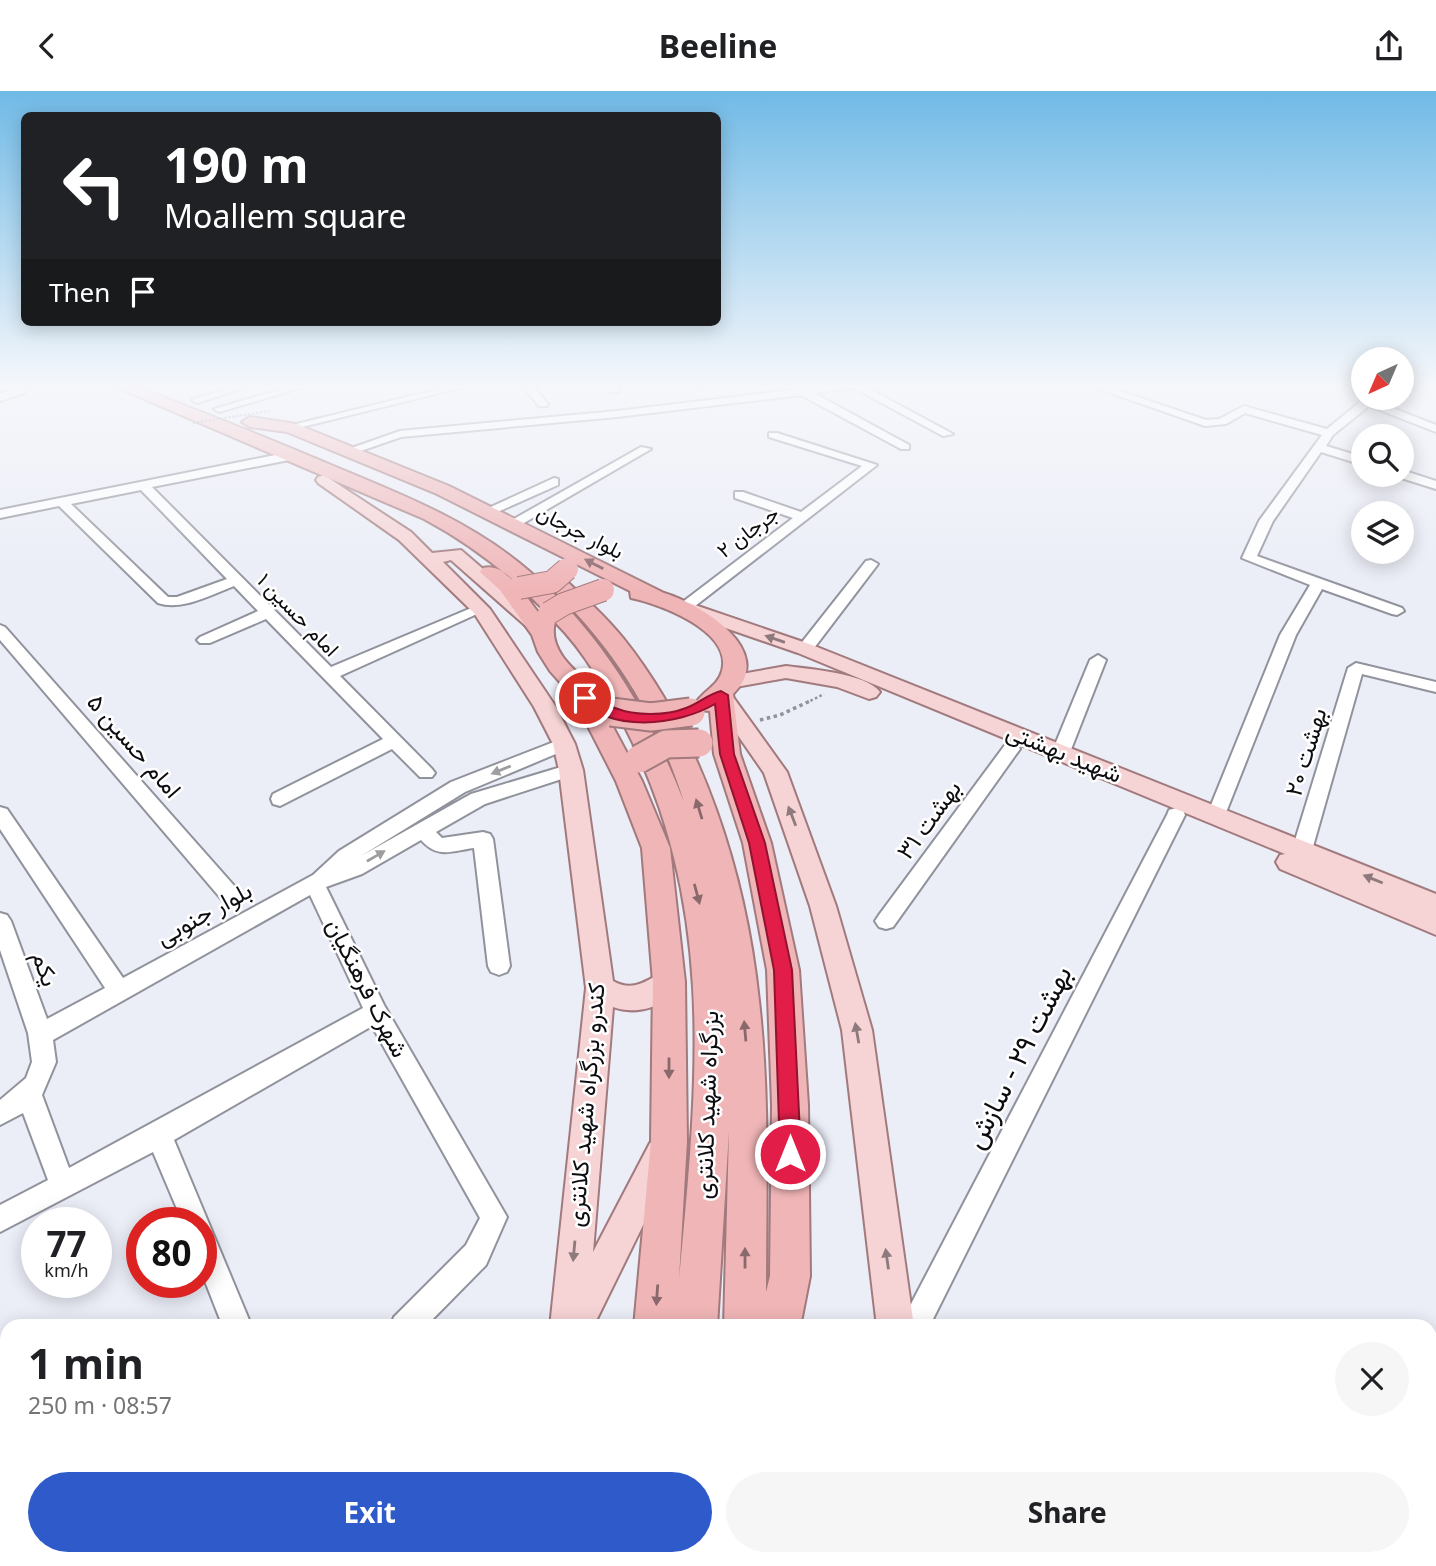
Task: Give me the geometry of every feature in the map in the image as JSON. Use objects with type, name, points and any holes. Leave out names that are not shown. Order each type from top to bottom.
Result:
[{"type":"highway","points":[[292,454],[413,506],[462,532],[512,580],[542,623],[559,667],[598,705],[636,718],[673,716],[691,712],[725,689]]},
{"type":"highway","name":"بزرگراه شهید کلانتری","points":[[325,454],[430,498],[488,528],[519,550],[579,603],[620,650],[650,697],[691,784],[729,909],[740,978],[746,1050],[745,1319]]},
{"type":"highway","name":"بلوار جرجان","points":[[356,454],[488,511],[655,595]]},
{"type":"highway","points":[[295,455],[305,470],[431,531],[512,580],[532,588],[555,581],[567,569],[563,556],[551,542]]},
{"type":"highway","name":"بزرگراه شهید کلانتری","points":[[512,580],[558,610],[597,655],[627,702],[649,743],[668,791],[702,914],[714,1050],[697,1319]]},
{"type":"highway","points":[[542,623],[564,604],[603,590],[655,595],[687,608],[724,636],[734,652],[736,664],[725,689],[713,748],[757,843],[783,970],[790,1105],[790,1276],[781,1319]]},
{"type":"highway","name":"بزرگراه شهید کلانتری","points":[[598,705],[634,770],[656,849],[669,982],[669,1141],[655,1319]]},
{"type":"highway","points":[[634,770],[666,744],[713,748]]},
{"type":"main road","name":"کندرو بزرگراه شهید کلانتری","points":[[324,480],[405,536],[481,608],[545,707],[564,744],[570,770],[600,988],[569,1319]]},
{"type":"main road","points":[[434,561],[439,557],[455,554],[542,623]]},
{"type":"main road","name":"شهید بهشتی","points":[[687,608],[805,649],[1436,905]]},
{"type":"main road","name":"شهید بهشتی","points":[[725,689],[786,671],[842,681],[1176,815],[1436,924]]},
{"type":"main road","points":[[725,689],[741,724],[775,772],[823,906],[857,1030],[895,1319]]},
{"type":"main road","points":[[600,988],[622,999],[635,999],[648,997],[669,982]]},
{"type":"main road","points":[[577,1319],[669,1141]]},
{"type":"street","points":[[512,524],[636,454]]},
{"type":"street","name":"جرجان ۲","points":[[687,608],[871,465],[835,454]]},
{"type":"street","points":[[1313,454],[1266,521],[1249,558],[1397,611]]},
{"type":"street","points":[[0,514],[295,455]]},
{"type":"street","points":[[1414,478],[1436,485]]},
{"type":"street","points":[[488,511],[554,482]]},
{"type":"street","name":"امام حسین ۱","points":[[142,484],[426,773]]},
{"type":"street","points":[[739,495],[803,517]]},
{"type":"street","points":[[61,501],[163,600],[179,601],[236,581]]},
{"type":"street","points":[[805,649],[871,564]]},
{"type":"street","points":[[1216,815],[1288,635],[1318,583]]},
{"type":"street","points":[[327,675],[481,608]]},
{"type":"street","points":[[205,640],[267,613]]},
{"type":"street","name":"امام حسین ۵","points":[[0,630],[230,895]]},
{"type":"street","points":[[1061,752],[1098,660]]},
{"type":"street","name":"بهشت ۲۰","points":[[1302,850],[1356,668],[1436,687]]},
{"type":"street","points":[[280,799],[394,741]]},
{"type":"street","points":[[314,883],[346,856],[457,787],[564,744]]},
{"type":"street","name":"بهشت ۳۱","points":[[886,921],[1011,749]]},
{"type":"street","points":[[314,883],[355,869],[478,799],[570,770]]},
{"type":"street","points":[[0,814],[119,991]]},
{"type":"street","name":"بهشت ۲۹ - سازش","points":[[917,1319],[1176,815]]},
{"type":"street","points":[[422,829],[438,846],[483,839],[499,966]]},
{"type":"street","name":"بلوار جنوبی","points":[[40,1035],[314,883]]},
{"type":"street","name":"شهرک فرهنگیان","points":[[314,883],[376,1012],[494,1217],[476,1255],[412,1319]]},
{"type":"street","name":"یکم","points":[[0,921],[40,1035],[44,1060],[39,1078],[29,1094]]},
{"type":"street","points":[[0,1219],[159,1135],[376,1012]]},
{"type":"street","points":[[0,1113],[29,1094],[62,1186]]},
{"type":"street","points":[[159,1135],[189,1207]]},
{"type":"street","points":[[217,1275],[235,1319]]},
{"type":"path","points":[[741,724],[780,715],[824,694],[842,681]]},
{"type":"route","points":[[585,698],[611,712],[636,718],[691,712],[721,695],[727,754],[757,843],[783,970],[790,1154]]}]
